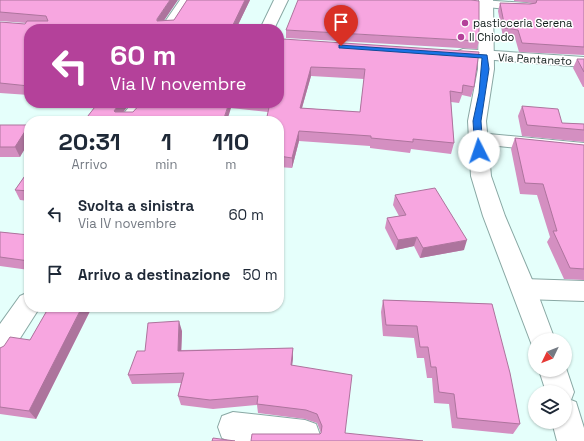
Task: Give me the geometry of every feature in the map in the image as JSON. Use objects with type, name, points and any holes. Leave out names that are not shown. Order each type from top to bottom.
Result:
[{"type":"main road","points":[[269,24],[281,0]]},
{"type":"main road","points":[[527,7],[486,1],[486,69],[477,121],[481,176],[494,216],[524,289],[540,333]]},
{"type":"main road","points":[[170,24],[185,2]]},
{"type":"main road","name":"Via Pantaneto","points":[[448,53],[584,62]]},
{"type":"main road","points":[[131,116],[137,108]]},
{"type":"main road","points":[[478,138],[584,149]]},
{"type":"main road","points":[[524,289],[584,291]]},
{"type":"main road","points":[[0,346],[24,310]]},
{"type":"main road","points":[[233,427],[305,435],[304,441]]},
{"type":"main road","points":[[569,429],[572,441]]},
{"type":"building","points":[[0,0],[170,0],[157,21],[174,20],[187,0],[245,0],[233,24],[25,24],[27,21],[48,21],[46,16],[0,12]]},
{"type":"building","points":[[298,0],[479,1],[479,41],[286,30]]},
{"type":"building","points":[[537,0],[584,0],[584,47],[522,43],[518,30],[505,28],[500,3],[530,4],[536,3]]},
{"type":"building","points":[[0,22],[25,24],[24,85],[0,83]]},
{"type":"building","points":[[284,39],[479,52],[474,87],[463,85],[462,93],[450,91],[454,143],[413,139],[413,142],[371,138],[371,136],[299,131],[292,158],[284,157],[284,116],[267,116],[269,108],[284,108]],"holes":[[[311,67],[365,69],[360,112],[300,108]]]},
{"type":"building","points":[[577,59],[584,59],[584,72]]},
{"type":"building","points":[[522,106],[558,109],[562,123],[584,124],[584,130],[527,125]]},
{"type":"building","points":[[94,108],[116,108],[114,111],[115,112],[133,112],[137,108],[227,108],[225,116],[88,116]]},
{"type":"building","points":[[0,125],[24,125],[24,133],[15,147],[0,147]]},
{"type":"building","points":[[515,138],[584,145],[584,269],[570,268],[553,231],[557,231],[543,184],[525,183]]},
{"type":"building","points":[[24,177],[24,191],[15,190]]},
{"type":"building","points":[[435,188],[467,240],[423,248],[417,237],[398,240],[387,218],[406,215],[395,195]]},
{"type":"building","points":[[0,232],[24,234],[24,260],[0,257]]},
{"type":"building","points":[[383,300],[492,304],[510,373],[520,424],[457,418],[454,394],[439,392],[436,367],[431,367],[428,347],[420,347],[417,326],[386,325]]},
{"type":"building","points":[[46,312],[79,312],[29,411],[0,407],[0,348],[4,346],[10,337],[30,340]]},
{"type":"building","points":[[179,321],[178,351],[293,348],[291,365],[352,375],[345,433],[423,441],[251,441],[252,434],[320,434],[322,426],[317,414],[306,410],[257,404],[258,396],[210,400],[178,396],[184,373],[128,375],[137,351],[145,351],[148,323]]},
{"type":"building","points":[[213,438],[235,441],[212,441]]},
{"type":"place","name":"pasticceria Serena","points":[[465,23]]},
{"type":"place","name":"Il Chiodo","points":[[461,37]]},
{"type":"route","points":[[341,46],[485,56],[486,69],[477,121],[479,151]]}]
